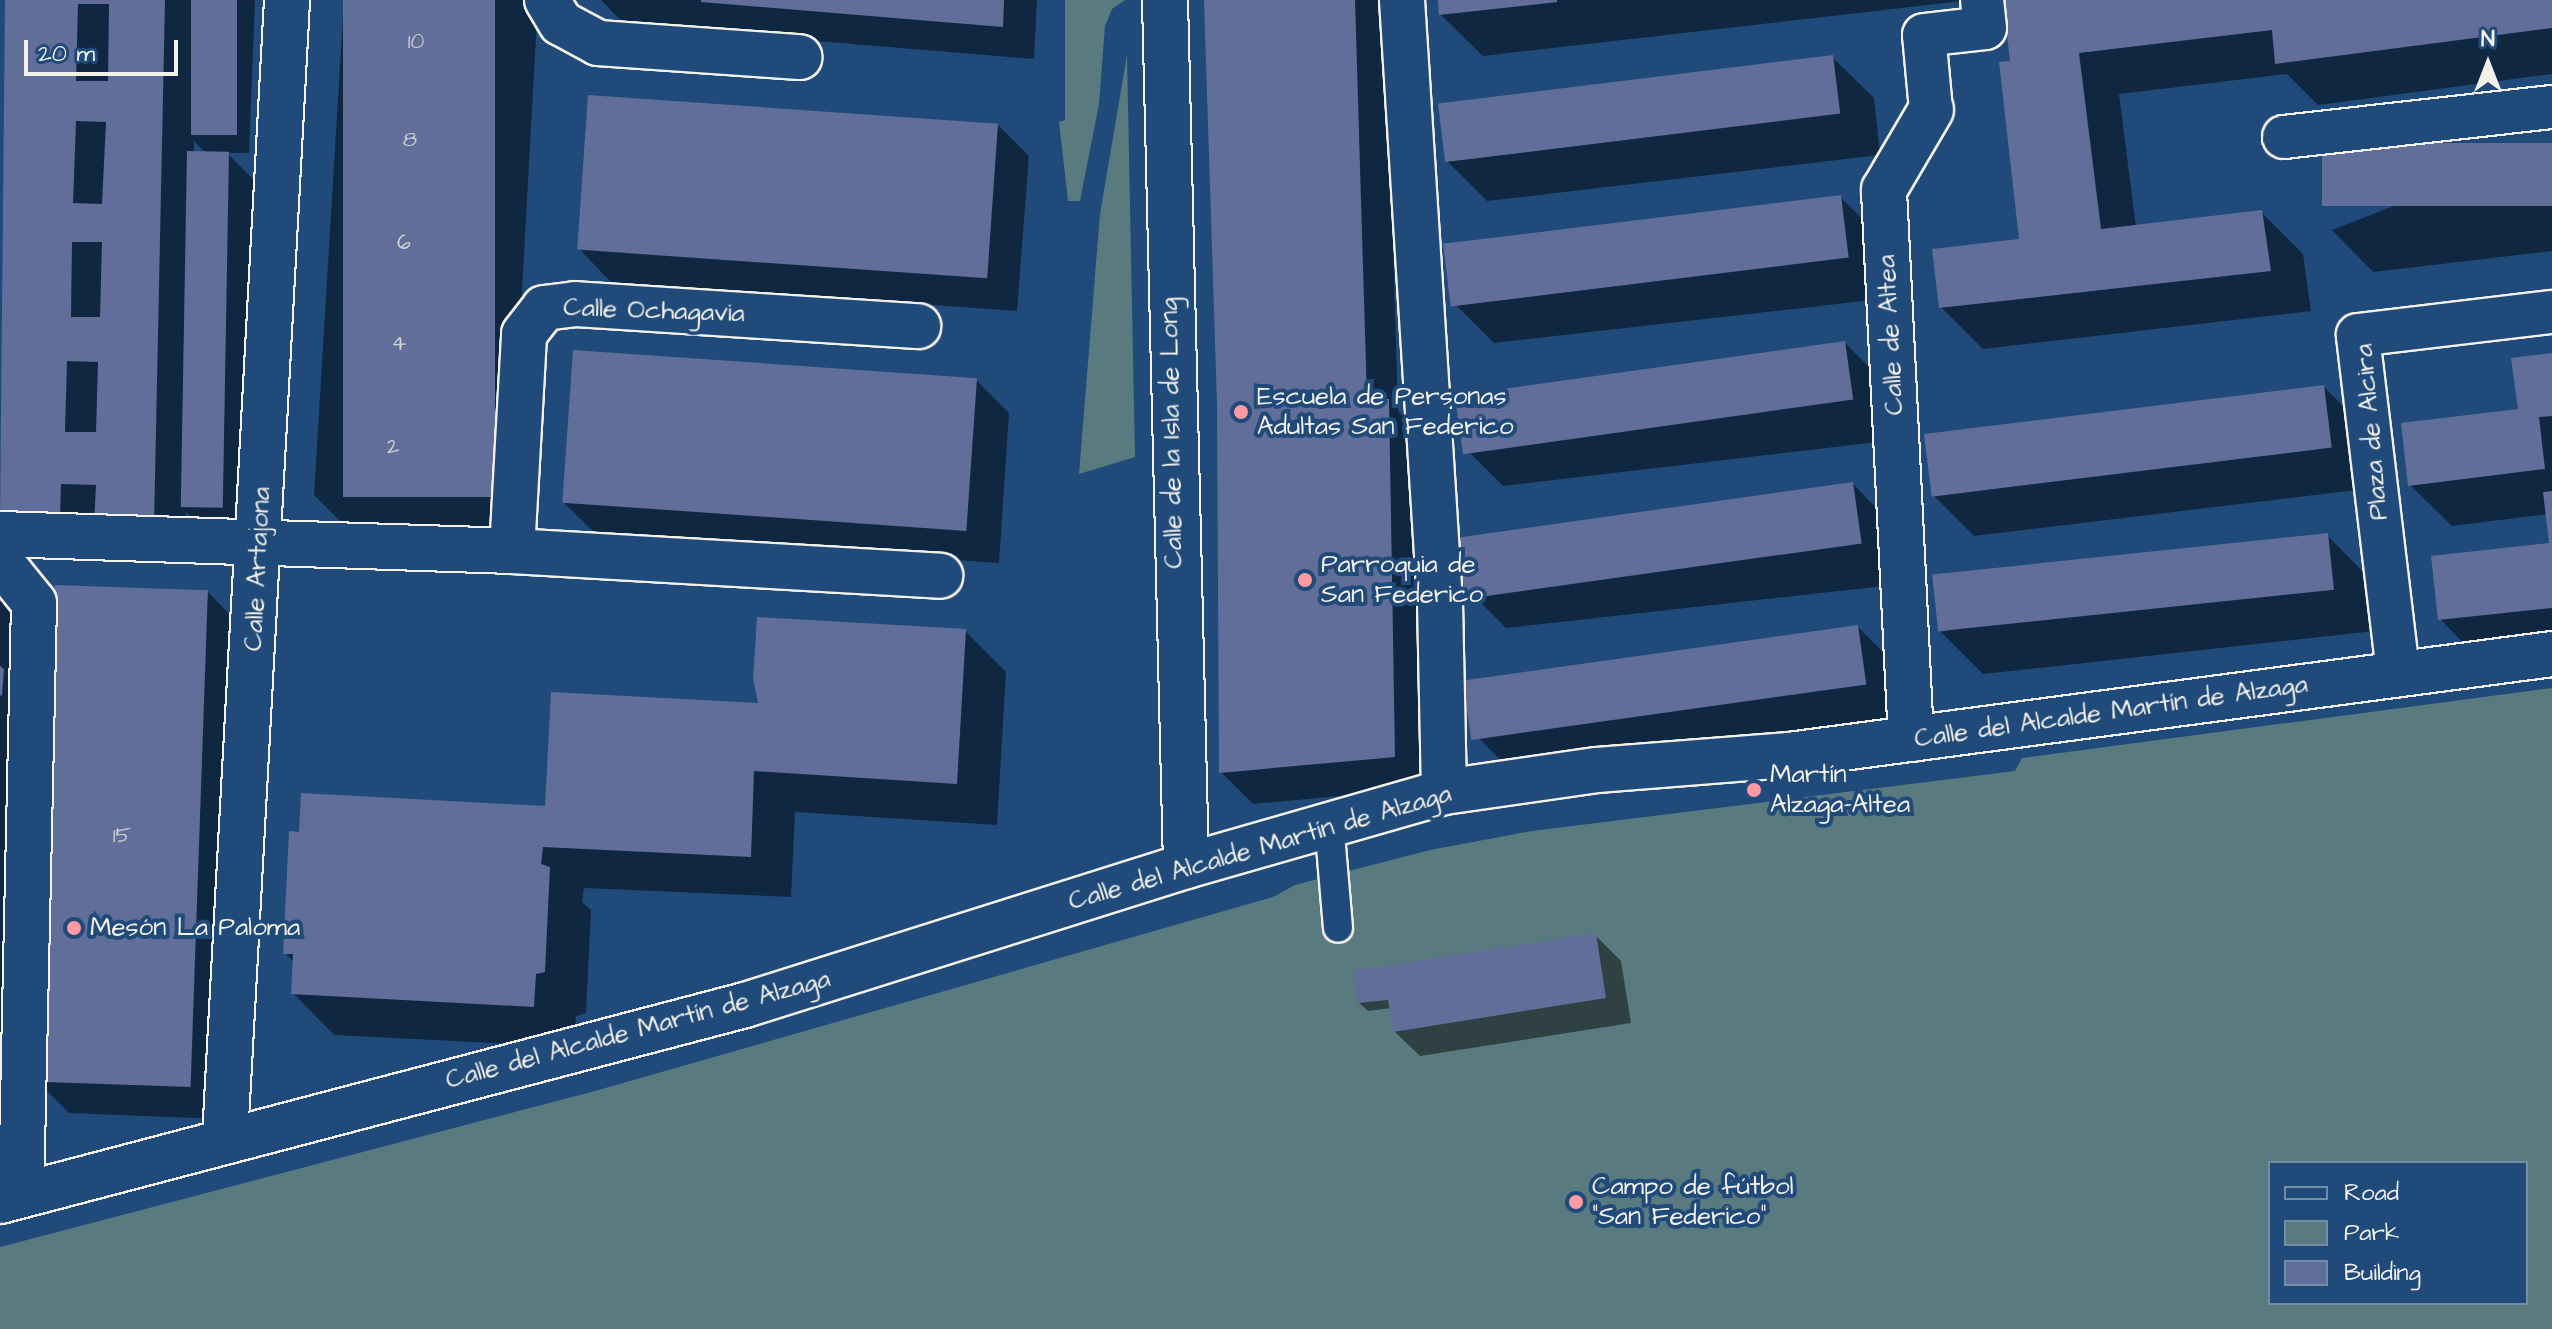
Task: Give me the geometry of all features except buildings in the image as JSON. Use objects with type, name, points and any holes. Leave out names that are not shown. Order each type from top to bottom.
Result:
[{"type":"street","name":"Calle Artajona","points":[[225,1138],[261,543],[287,0]]},
{"type":"street","points":[[547,0],[561,23],[598,43],[800,57]]},
{"type":"street","name":"Calle de la Isla de Long","points":[[1165,0],[1186,866]]},
{"type":"street","points":[[1402,0],[1440,602],[1444,792]]},
{"type":"street","name":"Calle de Altea","points":[[1911,739],[1884,190],[1931,110],[1924,35],[1985,28],[1982,0]]},
{"type":"street","points":[[2284,137],[2552,107]]},
{"type":"street","name":"Calle Ochagavia","points":[[512,551],[524,334],[544,308],[575,304],[918,326]]},
{"type":"street","name":"Plaza de Alcira","points":[[2398,672],[2358,335],[2552,312]]},
{"type":"street","points":[[0,534],[512,551],[940,576]]},
{"type":"street","points":[[0,572],[10,573],[34,603],[10,1198]]},
{"type":"street","name":"Calle del Alcalde Martín de Alzaga","points":[[10,1198],[225,1138],[745,1005],[1186,866],[1444,792],[1597,770],[1789,755],[2552,654]]},
{"type":"lane","points":[[1329,823],[1338,928]]},
{"type":"green space","points":[[1065,0],[1125,0],[1112,9],[1105,26],[1099,104],[1080,201],[1068,201],[1059,122],[1065,120]]},
{"type":"green space","points":[[1127,55],[1135,457],[1079,474],[1100,214]]},
{"type":"green space","points":[[2552,688],[2552,1329],[0,1329],[0,1247],[595,1091],[1273,897],[1295,885],[1430,850],[1532,831],[2015,771],[2022,758]]},
{"type":"place","name":"Escuela de Personas Adultas San Federico","points":[[1241,412]]},
{"type":"place","name":"Parroquia de San Federico","points":[[1305,580]]},
{"type":"place","name":"Martín Alzaga-Altea","points":[[1754,790]]},
{"type":"place","name":"Mesón La Paloma","points":[[74,928]]},
{"type":"place","name":"Campo de fútbol \"San Federico\"","points":[[1576,1202]]}]
